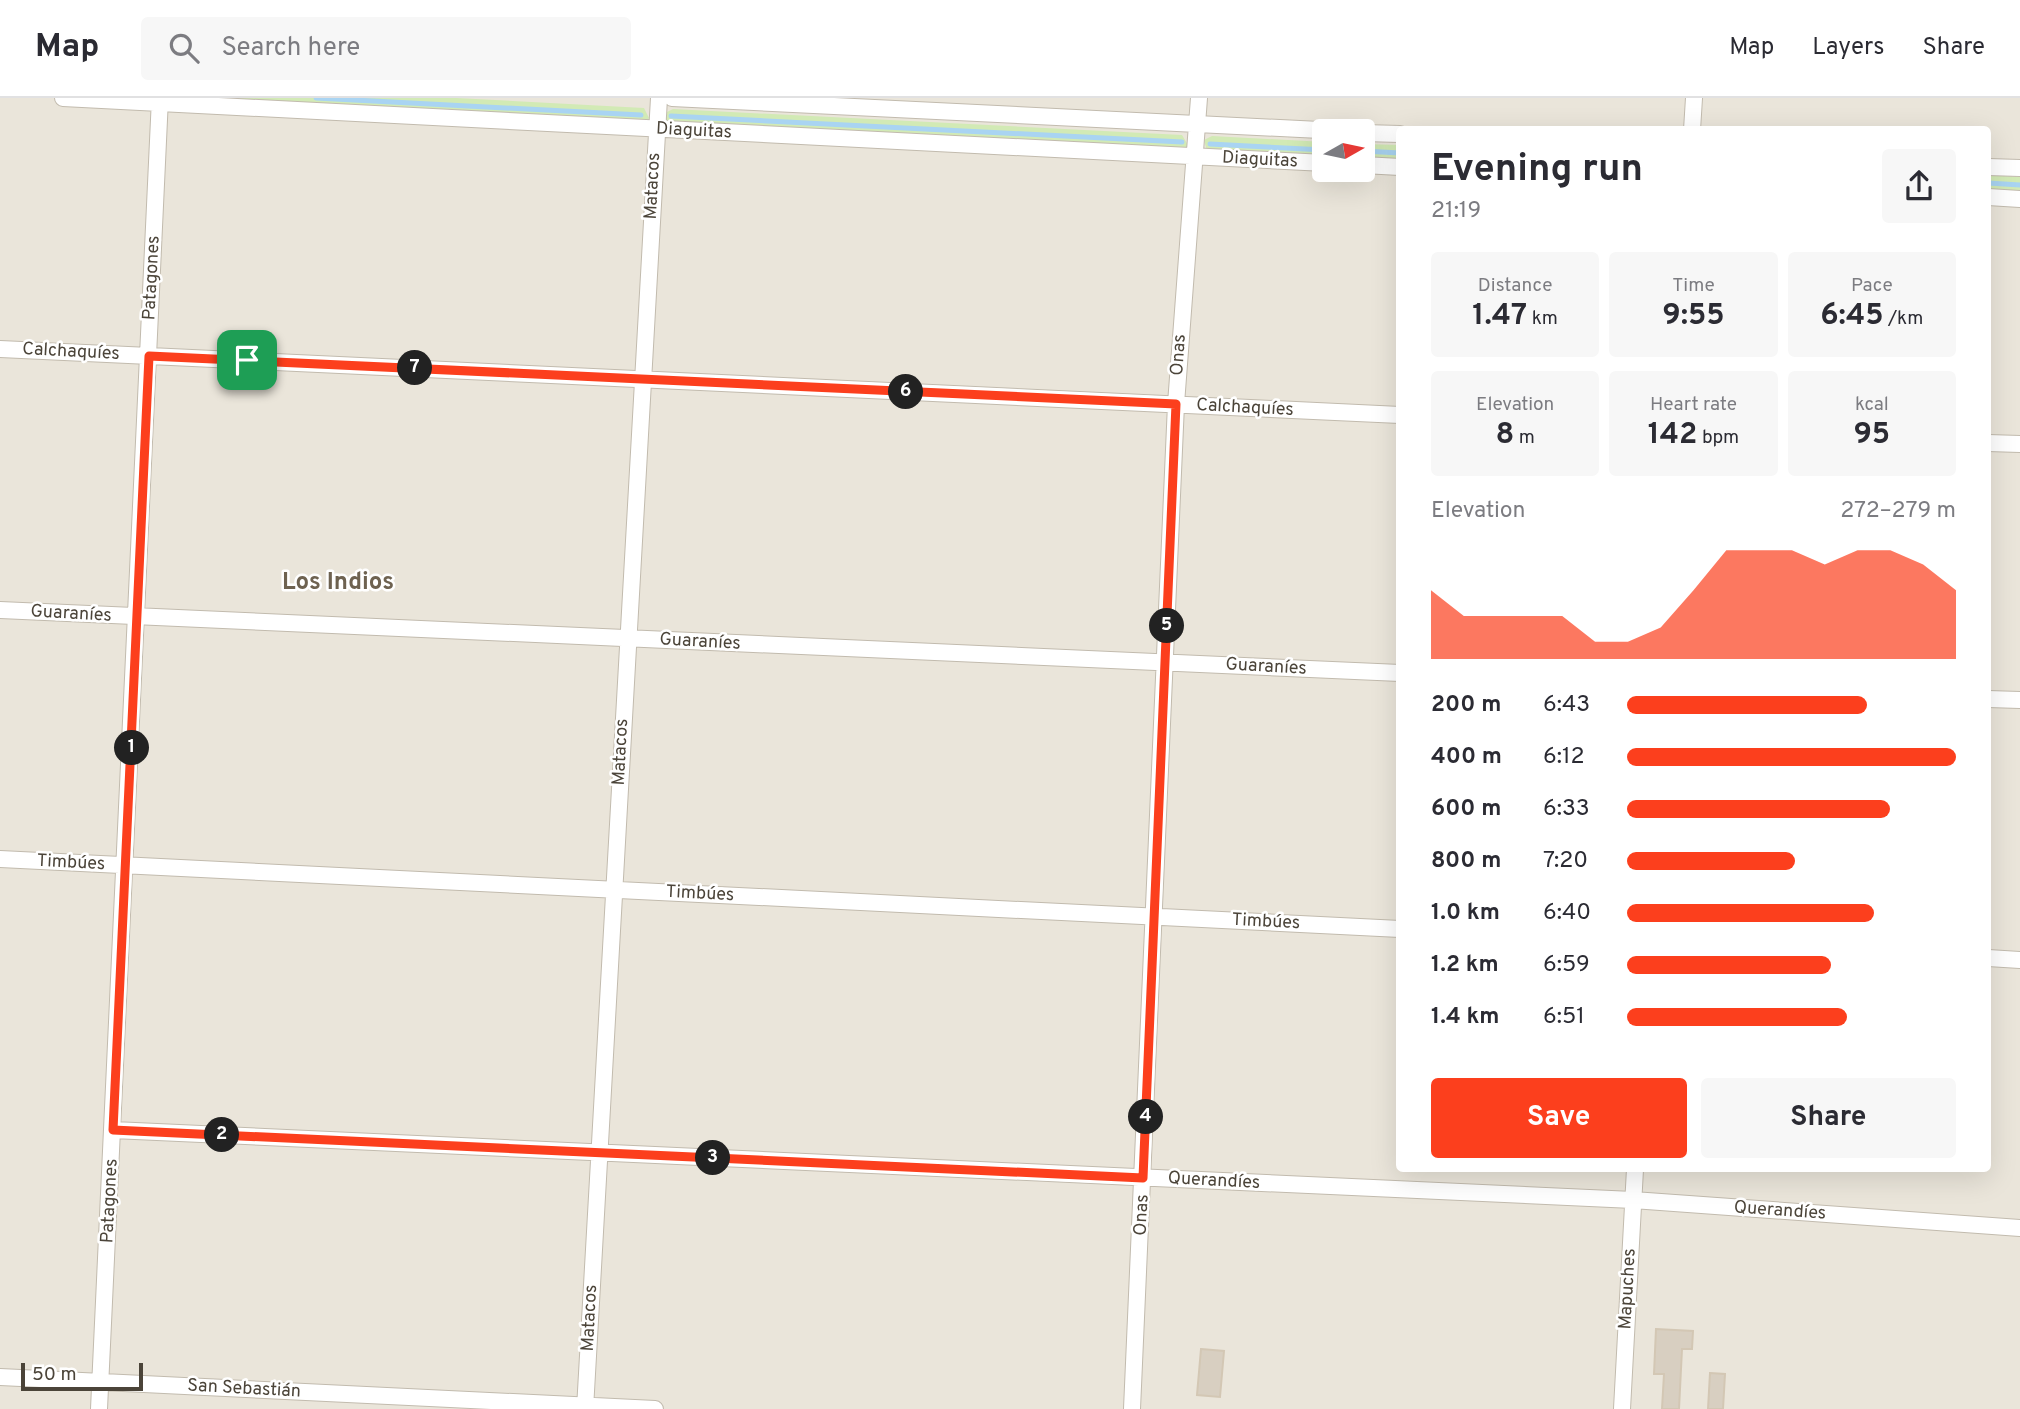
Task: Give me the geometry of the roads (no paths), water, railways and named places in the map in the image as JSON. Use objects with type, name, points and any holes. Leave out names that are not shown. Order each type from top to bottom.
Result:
[{"type":"street","name":"Diaguitas","points":[[64,98],[160,100],[657,129],[1312,162]]},
{"type":"street","name":"Matacos","points":[[585,1407],[659,98]]},
{"type":"street","name":"Diaguitas","points":[[672,98],[1312,130]]},
{"type":"street","name":"Onas","points":[[1132,1409],[1176,404],[1199,98]]},
{"type":"street","points":[[1692,126],[1693,98]]},
{"type":"street","name":"Patagones","points":[[99,1409],[127,866],[160,100]]},
{"type":"street","points":[[1376,133],[1396,134]]},
{"type":"street","points":[[1376,166],[1396,167]]},
{"type":"street","points":[[1991,167],[2020,168]]},
{"type":"street","points":[[1991,197],[2020,199]]},
{"type":"street","name":"Calchaquíes","points":[[0,349],[1396,415]]},
{"type":"street","points":[[1991,443],[2020,444]]},
{"type":"street","name":"Guaraníes","points":[[0,610],[1396,673]]},
{"type":"street","points":[[1991,699],[2020,700]]},
{"type":"street","name":"Timbúes","points":[[0,859],[1396,929]]},
{"type":"street","points":[[1991,958],[2020,960]]},
{"type":"street","name":"Querandíes","points":[[113,1130],[1633,1200],[2020,1228]]},
{"type":"street","name":"Mapuches","points":[[1622,1409],[1634,1172]]},
{"type":"street","name":"San Sebastián","points":[[0,1377],[655,1409]]},
{"type":"waterway","points":[[316,98],[641,115]]},
{"type":"waterway","points":[[671,116],[1182,142]]},
{"type":"waterway","points":[[1210,144],[1312,149]]},
{"type":"waterway","points":[[1376,152],[1396,153]]},
{"type":"waterway","points":[[1991,183],[2020,185]]},
{"type":"district","name":"Los Indios","points":[[338,583]]}]
